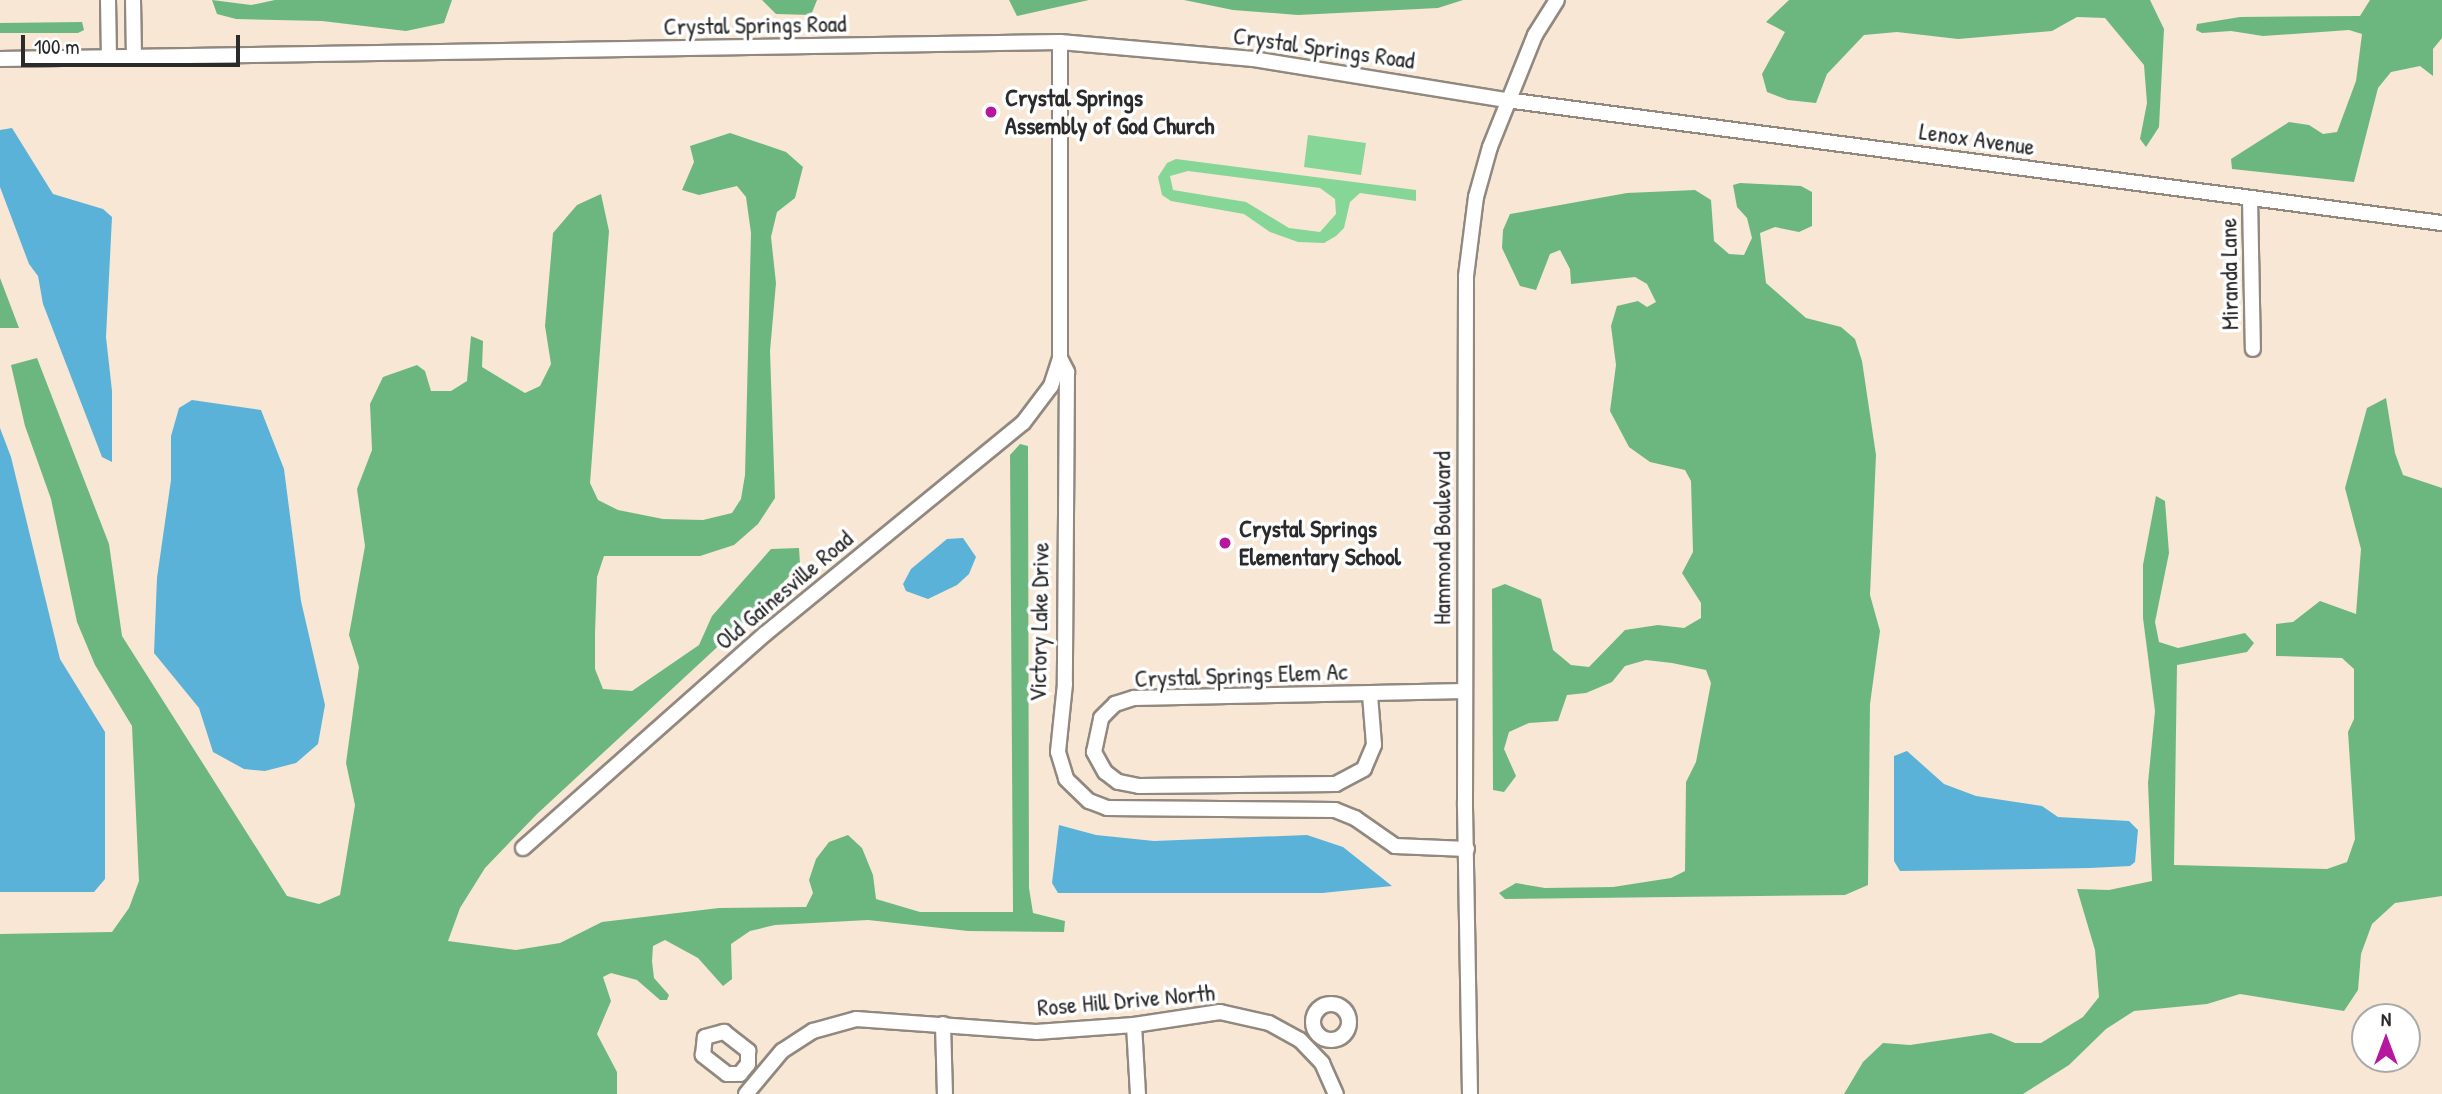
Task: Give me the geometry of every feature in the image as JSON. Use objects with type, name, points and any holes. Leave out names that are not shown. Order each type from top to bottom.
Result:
[{"type":"street","points":[[108,0],[109,57]]},
{"type":"street","points":[[134,0],[134,56]]},
{"type":"street","name":"Hammond Boulevard","points":[[1470,1094],[1465,691],[1466,276],[1476,197],[1506,100],[1556,0]]},
{"type":"street","name":"Crystal Springs Road","points":[[0,59],[1060,42],[1252,59],[1506,100]]},
{"type":"street","name":"Victory Lake Drive","points":[[1060,42],[1060,358],[1067,372],[1065,684],[1058,752],[1066,779],[1089,800],[1107,808],[1335,810],[1395,846],[1466,849]]},
{"type":"street","name":"Lenox Avenue","points":[[1506,100],[2442,223]]},
{"type":"street","name":"Miranda Lane","points":[[2250,198],[2253,349]]},
{"type":"street","name":"Old Gainesville Road","points":[[523,848],[765,634],[1023,423],[1051,386],[1060,358]]},
{"type":"street","name":"Crystal Springs Elem Ac","points":[[1370,695],[1374,745],[1364,769],[1336,784],[1139,786],[1118,782],[1105,772],[1094,752],[1101,718],[1115,705],[1133,698],[1465,691]]},
{"type":"street","name":"Rose Hill Drive North","points":[[746,1094],[750,1074],[782,1051],[827,1025],[856,1019],[1036,1032],[1134,1025],[1220,1012],[1269,1023],[1313,1040],[1336,1094]]},
{"type":"street","points":[[943,1024],[945,1094]]},
{"type":"street","points":[[1134,1025],[1139,1094]]},
{"type":"green space","points":[[212,0],[251,5],[275,0],[452,0],[444,23],[406,31],[322,21],[236,19],[217,14]]},
{"type":"green space","points":[[762,0],[817,0],[811,15],[776,14]]},
{"type":"green space","points":[[1009,0],[1089,0],[1017,16]]},
{"type":"green space","points":[[1184,0],[1463,0],[1438,8],[1298,15],[1233,10]]},
{"type":"green space","points":[[1789,0],[2150,0],[2164,29],[2159,127],[2146,147],[2140,139],[2147,103],[2144,65],[2105,18],[2077,17],[2052,31],[1958,39],[1897,32],[1864,35],[1827,74],[1816,103],[1788,100],[1767,92],[1762,74],[1785,32],[1766,22]]},
{"type":"green space","points":[[2370,0],[2442,0],[2442,38],[2433,49],[2433,76],[2420,66],[2391,72],[2378,88],[2354,182],[2232,169],[2231,159],[2289,122],[2309,125],[2323,134],[2337,132],[2356,81],[2362,34],[2349,30],[2263,36],[2231,31],[2202,33],[2196,30],[2197,24],[2240,17],[2360,16]]},
{"type":"green space","points":[[82,22],[84,30],[78,33],[0,33],[0,23]]},
{"type":"green space","points":[[730,133],[786,152],[803,167],[795,198],[777,212],[771,237],[776,283],[770,351],[775,498],[758,524],[734,545],[700,556],[604,556],[597,577],[595,633],[595,669],[603,689],[632,691],[699,645],[712,616],[771,549],[799,548],[800,564],[767,601],[537,814],[485,868],[460,908],[448,941],[516,950],[560,943],[602,922],[719,908],[806,907],[813,893],[809,880],[816,859],[829,842],[848,835],[862,848],[873,875],[876,899],[920,912],[1013,912],[1010,455],[1020,444],[1028,446],[1029,888],[1033,913],[1065,921],[1064,932],[968,931],[868,920],[775,925],[750,931],[731,944],[732,979],[723,986],[698,958],[665,940],[653,946],[652,961],[654,978],[669,995],[667,1000],[660,1000],[637,980],[611,973],[603,977],[611,1001],[597,1034],[617,1072],[617,1094],[0,1094],[0,934],[112,932],[129,908],[139,881],[132,726],[95,665],[77,622],[51,499],[25,426],[11,365],[37,358],[109,544],[122,636],[287,896],[319,904],[340,895],[355,805],[346,763],[359,667],[349,635],[365,546],[357,489],[372,450],[370,404],[383,377],[417,365],[425,371],[431,391],[451,391],[467,381],[471,336],[483,341],[482,367],[525,393],[540,386],[551,364],[545,326],[553,233],[577,205],[601,194],[609,231],[590,483],[598,500],[618,510],[663,519],[703,520],[732,513],[741,499],[745,475],[751,233],[746,197],[737,186],[699,195],[682,190],[694,162],[690,146]]},
{"type":"green space","points":[[1308,135],[1366,143],[1361,175],[1304,167]]},
{"type":"green space","points":[[1176,159],[1416,190],[1416,201],[1360,193],[1350,202],[1344,228],[1336,236],[1324,243],[1298,242],[1270,232],[1244,214],[1171,201],[1162,195],[1158,177],[1167,163]],"holes":[[[1188,171],[1320,188],[1335,199],[1336,214],[1320,232],[1289,228],[1246,202],[1173,190],[1170,176]]]},
{"type":"green space","points":[[1740,183],[1801,186],[1812,192],[1812,226],[1799,232],[1775,227],[1760,233],[1766,283],[1806,318],[1841,327],[1855,339],[1862,361],[1876,455],[1870,595],[1880,631],[1870,704],[1868,885],[1845,895],[1505,899],[1499,893],[1516,883],[1545,888],[1613,887],[1671,878],[1685,871],[1686,782],[1696,762],[1711,683],[1706,670],[1672,663],[1646,660],[1625,666],[1612,682],[1586,693],[1567,695],[1558,721],[1529,723],[1509,732],[1504,749],[1516,776],[1504,792],[1493,790],[1492,589],[1505,584],[1541,599],[1553,650],[1571,665],[1589,667],[1625,630],[1658,625],[1684,628],[1701,618],[1701,603],[1682,573],[1693,552],[1691,481],[1685,470],[1650,462],[1629,447],[1610,411],[1616,365],[1611,326],[1617,306],[1638,301],[1647,307],[1656,302],[1647,284],[1635,277],[1571,284],[1570,269],[1560,250],[1550,254],[1536,290],[1520,286],[1502,248],[1503,230],[1510,214],[1627,193],[1695,190],[1711,200],[1714,241],[1729,254],[1744,255],[1752,238],[1747,218],[1737,207],[1733,185]]},
{"type":"green space","points":[[0,278],[19,328],[0,328]]},
{"type":"green space","points":[[2386,398],[2395,453],[2403,475],[2442,488],[2442,896],[2395,903],[2372,924],[2361,954],[2358,990],[2344,1011],[2240,994],[2207,1004],[2134,1011],[2106,1029],[2069,1065],[2023,1094],[1844,1094],[1863,1062],[1883,1043],[1910,1045],[1991,1033],[2015,1043],[2041,1043],[2083,1017],[2099,997],[2095,950],[2077,889],[2109,890],[2152,881],[2148,783],[2155,711],[2143,618],[2143,565],[2156,496],[2165,501],[2169,553],[2155,622],[2159,642],[2178,648],[2245,633],[2254,643],[2247,652],[2177,665],[2174,865],[2327,869],[2347,862],[2355,839],[2348,732],[2354,719],[2354,669],[2342,658],[2276,656],[2276,624],[2293,622],[2320,601],[2356,614],[2361,549],[2345,488],[2367,408]]},
{"type":"water","points":[[12,128],[53,194],[103,209],[112,217],[106,337],[112,391],[112,462],[102,457],[43,304],[38,276],[29,264],[0,187],[0,130]]},
{"type":"water","points":[[192,400],[261,410],[284,469],[301,601],[325,705],[318,744],[296,763],[265,771],[244,769],[213,752],[199,708],[154,653],[157,578],[171,480],[171,436],[179,408]]},
{"type":"water","points":[[0,428],[11,457],[60,659],[105,732],[105,879],[94,892],[0,892]]},
{"type":"water","points":[[963,538],[976,557],[969,574],[957,585],[928,599],[906,591],[903,584],[911,569],[947,539]]},
{"type":"water","points":[[1907,751],[1944,784],[1976,796],[2042,806],[2058,817],[2129,821],[2138,830],[2135,862],[2130,866],[2090,868],[1900,871],[1894,861],[1894,756]]},
{"type":"water","points":[[1059,825],[1096,835],[1154,841],[1307,835],[1343,847],[1392,886],[1322,893],[1058,893],[1052,883]]},
{"type":"place","name":"Crystal Springs Assembly of God Church","points":[[991,112]]},
{"type":"place","name":"Crystal Springs Elementary School","points":[[1225,543]]}]
